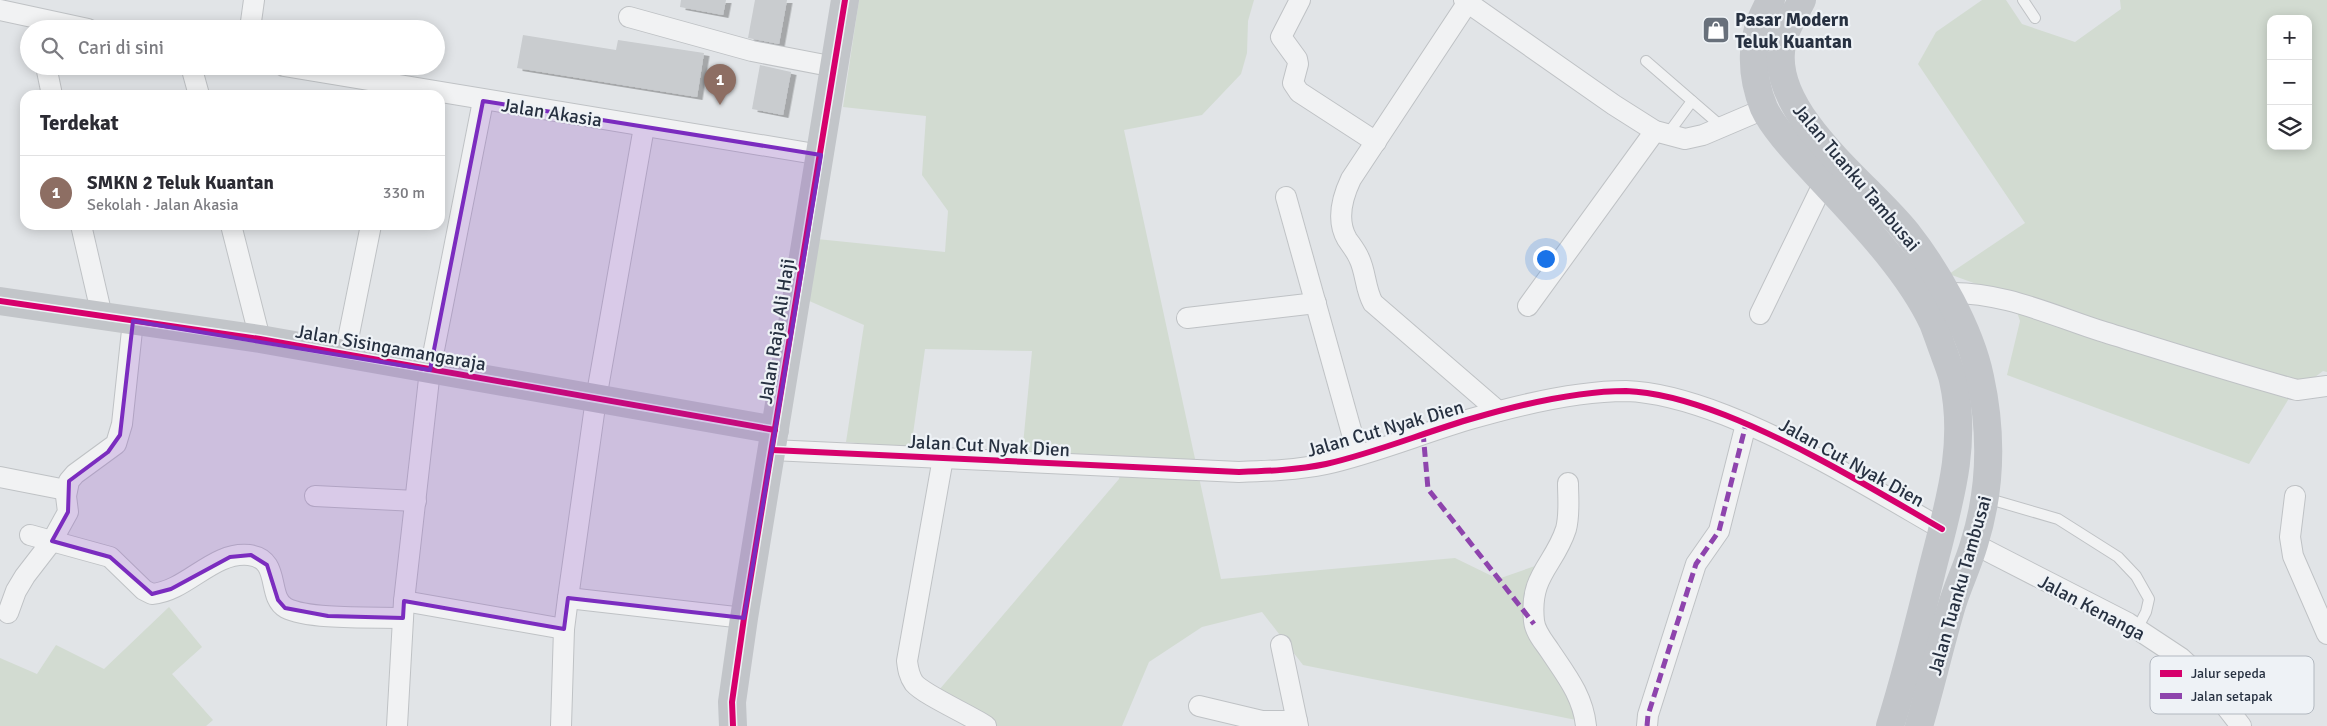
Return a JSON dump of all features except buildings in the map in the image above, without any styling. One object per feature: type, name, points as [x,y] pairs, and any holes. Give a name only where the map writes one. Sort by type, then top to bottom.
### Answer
[{"type":"main road","name":"Jalan Raja Ali Haji","points":[[733,726],[732,702],[744,618],[845,0]]},
{"type":"main road","name":"Jalan Tuanku Tambusai","points":[[1771,0],[1764,12],[1756,34],[1752,56],[1755,80],[1764,109],[1790,145],[1901,271],[1932,322],[1953,380],[1960,444],[1953,488],[1906,673],[1890,726]]},
{"type":"main road","name":"Jalan Tuanku Tambusai","points":[[1802,0],[1788,27],[1781,52],[1784,77],[1792,102],[1815,134],[1907,233],[1947,292],[1970,345],[1980,376],[1989,442],[1986,498],[1974,544],[1952,605],[1919,726]]},
{"type":"main road","name":"Jalan Sisingamangaraja","points":[[0,301],[260,339],[596,399],[774,440]]},
{"type":"main road","points":[[1953,380],[1980,376]]},
{"type":"main road","points":[[1906,673],[1932,681]]},
{"type":"street","points":[[251,20],[254,0]]},
{"type":"street","points":[[1300,0],[1282,37],[1297,59],[1298,64],[1294,83],[1300,92],[1376,142]]},
{"type":"street","points":[[1498,411],[1380,310],[1370,297],[1360,259],[1341,225],[1344,194],[1466,1],[1614,105],[1661,133],[1685,139],[1702,135],[1764,109]]},
{"type":"street","points":[[0,10],[28,20]]},
{"type":"street","points":[[629,17],[752,51],[834,67]]},
{"type":"street","points":[[48,75],[51,90]]},
{"type":"street","points":[[193,75],[198,90]]},
{"type":"street","name":"Jalan Akasia","points":[[326,75],[397,90]]},
{"type":"street","name":"Jalan Akasia","points":[[445,96],[821,155]]},
{"type":"street","points":[[397,726],[404,609],[430,370],[484,101]]},
{"type":"street","points":[[561,726],[564,629],[568,598],[596,399],[644,126]]},
{"type":"street","points":[[1528,306],[1661,133]]},
{"type":"street","points":[[1760,314],[1824,182]]},
{"type":"street","points":[[1286,197],[1358,454]]},
{"type":"street","points":[[82,230],[102,316]]},
{"type":"street","points":[[232,230],[260,339]]},
{"type":"street","points":[[345,354],[370,230]]},
{"type":"street","points":[[1947,292],[1967,292],[2009,300],[2297,390],[2327,386]]},
{"type":"street","points":[[1187,318],[1316,303]]},
{"type":"street","points":[[8,613],[16,591],[52,541],[68,512],[66,490],[71,477],[108,452],[116,444],[120,435],[133,321]]},
{"type":"street","name":"Jalan Cut Nyak Dien","points":[[774,440],[943,458],[1239,472],[1276,471],[1315,465],[1358,454],[1423,432],[1498,411],[1587,394],[1627,391],[1665,396],[1704,407],[1799,447],[1942,529]]},
{"type":"street","points":[[1647,726],[1648,715],[1696,564],[1719,531],[1722,523],[1746,424]]},
{"type":"street","points":[[943,458],[907,661],[908,672],[921,690],[972,716],[986,726]]},
{"type":"street","points":[[0,477],[66,490]]},
{"type":"street","points":[[1568,483],[1566,529],[1534,594],[1534,624],[1575,688],[1581,701],[1586,726]]},
{"type":"street","points":[[315,496],[416,501]]},
{"type":"street","points":[[2294,496],[2290,537],[2293,556],[2327,634]]},
{"type":"street","points":[[30,536],[110,557],[144,590],[152,594],[172,589],[230,557],[251,555],[260,558],[267,565],[273,578],[278,600],[285,608],[328,616],[404,609],[564,629]]},
{"type":"street","name":"Jalan Kenanga","points":[[1974,544],[2137,629],[2178,656]]},
{"type":"street","points":[[568,598],[744,618]]},
{"type":"street","points":[[1199,706],[1262,721],[1298,723],[1281,645]]},
{"type":"street","name":"Jalan Kenanga","points":[[2232,714],[2241,726]]},
{"type":"lane","points":[[2023,0],[2035,18]]},
{"type":"lane","points":[[1646,61],[1721,126]]},
{"type":"lane","points":[[1661,133],[1692,101]]},
{"type":"lane","points":[[1986,498],[2058,519],[2118,557],[2136,576],[2149,599],[2146,612],[2137,629]]},
{"type":"highlighted area","points":[[483,101],[821,155],[744,618],[568,598],[564,629],[404,601],[403,618],[328,616],[285,608],[278,600],[267,565],[251,555],[230,557],[171,589],[152,594],[110,557],[52,541],[68,512],[69,481],[108,452],[120,435],[133,321],[430,370]]},
{"type":"shaded area","points":[[859,0],[1254,0],[1248,21],[1247,53],[1241,74],[1202,115],[1124,130],[1221,579],[1455,558],[1498,579],[1535,566],[1523,603],[1530,627],[1581,721],[1303,665],[1262,612],[1202,627],[1149,662],[1122,726],[992,726],[939,690],[1119,479],[1120,461],[1022,455],[1032,351],[925,349],[911,448],[846,442],[864,325],[807,300],[817,239],[945,252],[948,211],[922,175],[926,116],[843,107]]},
{"type":"shaded area","points":[[1982,0],[2006,0],[2022,24],[2075,42],[2121,9],[2120,0],[2327,0],[2327,372],[2323,371],[2291,395],[2249,464],[2007,375],[2020,321],[2012,297],[1949,274],[2025,223],[1918,64],[1936,32]]},
{"type":"shaded area","points":[[169,607],[202,647],[172,674],[213,720],[206,726],[0,726],[0,658],[37,674],[56,645],[104,669]]},
{"type":"marked path","points":[[1647,726],[1648,715],[1696,564],[1719,531],[1746,424]]},
{"type":"marked path","points":[[1423,432],[1428,489],[1534,624]]},
{"type":"cycle path","points":[[733,726],[732,702],[744,618],[845,0]]},
{"type":"cycle path","points":[[0,301],[260,339],[775,430]]},
{"type":"cycle path","points":[[772,450],[1239,472],[1272,471],[1326,464],[1510,408],[1589,393],[1626,391],[1664,396],[1689,402],[1753,427],[1808,453],[1942,529]]},
{"type":"place","name":"Pasar Modern Teluk Kuantan","points":[[1716,30]]},
{"type":"place","name":"SMKN 2 Teluk Kuantan","points":[[720,105]]}]
